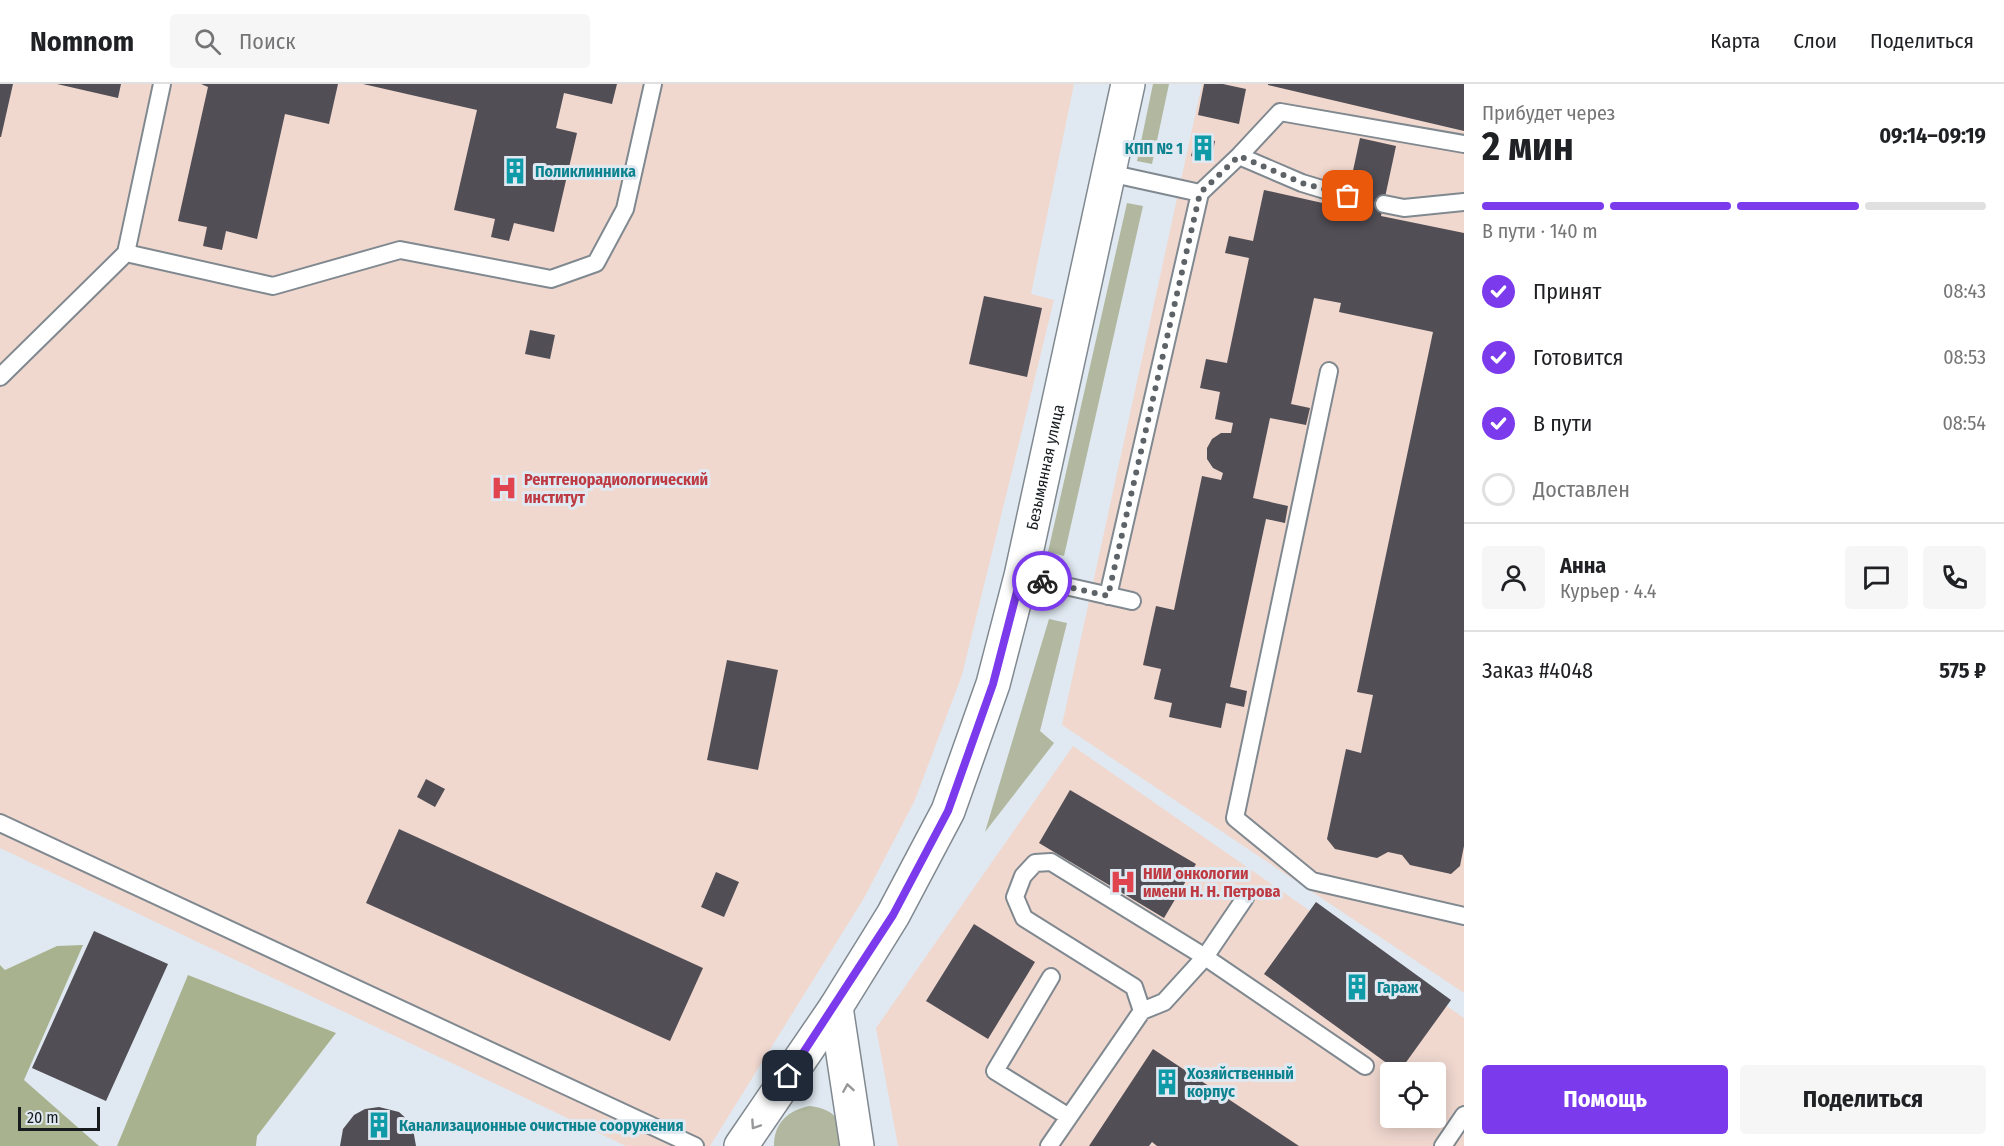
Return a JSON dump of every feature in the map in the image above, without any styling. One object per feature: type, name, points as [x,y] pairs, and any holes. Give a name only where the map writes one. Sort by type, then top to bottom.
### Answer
[{"type":"street","name":"Безымянная улица","points":[[741,1146],[836,1007],[893,915],[948,811],[993,684],[1021,576],[1128,84]]},
{"type":"street","points":[[836,1007],[857,1146]]},
{"type":"lane","points":[[0,376],[126,253],[162,84]]},
{"type":"lane","points":[[126,253],[273,286],[400,249],[551,279],[596,263],[625,209],[653,84]]},
{"type":"lane","points":[[1108,596],[1200,193],[1280,112],[1464,144]]},
{"type":"lane","points":[[1239,156],[1302,183],[1348,196]]},
{"type":"lane","points":[[1109,173],[1200,193]]},
{"type":"lane","points":[[1384,204],[1404,208],[1464,202]]},
{"type":"lane","points":[[1329,371],[1235,818],[1312,881],[1464,916]]},
{"type":"lane","points":[[1021,576],[1132,601]]},
{"type":"lane","points":[[0,823],[695,1146]]},
{"type":"lane","points":[[1142,1011],[1134,987],[1024,918],[1015,897],[1023,876],[1035,862],[1051,862],[1205,957],[1365,1066]]},
{"type":"lane","points":[[1049,1146],[1142,1011],[1164,1002],[1205,957],[1245,898]]},
{"type":"lane","points":[[1051,977],[995,1071],[1069,1117]]},
{"type":"lane","points":[[1443,1146],[1464,1115]]},
{"type":"shaded area","name":"Рентгенорадиологический институт","points":[[0,84],[1074,84],[1031,294],[1054,300],[962,675],[915,800],[864,898],[710,1146],[626,1146],[0,848]]},
{"type":"shaded area","points":[[1202,84],[1464,84],[1464,993],[1062,725]]},
{"type":"shaded area","name":"НИИ онкологии имени Н. Н. Петрова","points":[[1073,746],[1464,1018],[1464,1146],[898,1146],[876,1028]]},
{"type":"green space","points":[[1153,84],[1169,84],[1152,164],[1137,161]]},
{"type":"green space","points":[[1127,203],[1143,206],[1064,556],[1048,552]]},
{"type":"green space","points":[[1049,619],[1067,623],[1040,731],[1054,743],[985,832]]},
{"type":"green space","points":[[83,945],[24,1080],[99,1146],[0,1146],[0,965],[5,970],[57,946]]},
{"type":"green space","points":[[188,975],[336,1033],[257,1136],[256,1146],[117,1146]]},
{"type":"green space","points":[[810,1106],[827,1110],[836,1118],[846,1146],[774,1146],[777,1131],[784,1119],[795,1111]]},
{"type":"building","points":[[0,84],[13,84],[1,137],[0,137]]},
{"type":"building","points":[[57,84],[121,84],[118,98]]},
{"type":"building","points":[[201,84],[338,84],[329,124],[285,114],[257,239],[226,231],[222,250],[203,246],[207,227],[178,221],[208,87]]},
{"type":"building","name":"Поликлинника","points":[[363,84],[617,84],[612,104],[564,93],[556,128],[577,133],[554,232],[514,223],[509,241],[491,237],[495,219],[454,210],[477,110]]},
{"type":"building","points":[[1204,84],[1223,84],[1246,89],[1239,124],[1198,115]]},
{"type":"building","points":[[1268,84],[1464,84],[1464,131],[1268,85]]},
{"type":"building","name":"КПП № 1","points":[[1196,136],[1215,141],[1211,161],[1191,156]]},
{"type":"building","points":[[1360,138],[1396,146],[1381,216],[1464,233],[1464,846],[1460,866],[1451,874],[1410,865],[1402,855],[1388,852],[1377,858],[1335,849],[1327,839],[1346,749],[1361,753],[1373,695],[1357,692],[1433,332],[1339,312],[1341,303],[1314,298],[1291,404],[1310,408],[1306,425],[1270,418],[1253,498],[1288,506],[1285,523],[1266,519],[1230,687],[1247,691],[1244,707],[1226,703],[1221,728],[1169,717],[1172,703],[1154,699],[1161,669],[1143,665],[1156,606],[1174,610],[1202,476],[1221,480],[1223,473],[1213,468],[1207,459],[1207,448],[1212,439],[1221,433],[1231,433],[1233,423],[1215,419],[1220,392],[1200,388],[1206,359],[1227,363],[1249,258],[1225,253],[1229,236],[1253,241],[1264,190],[1345,208]]},
{"type":"building","points":[[984,296],[1042,308],[1027,377],[969,364]]},
{"type":"building","points":[[530,330],[555,335],[550,359],[525,354]]},
{"type":"building","points":[[727,660],[778,670],[758,770],[707,760]]},
{"type":"building","points":[[426,779],[445,789],[435,807],[417,797]]},
{"type":"building","points":[[1070,790],[1196,864],[1164,918],[1039,843]]},
{"type":"building","points":[[399,829],[703,968],[670,1041],[366,903]]},
{"type":"building","points":[[716,872],[739,882],[724,917],[701,907]]},
{"type":"building","name":"Гараж","points":[[1316,902],[1451,1000],[1406,1062],[1385,1062],[1264,974]]},
{"type":"building","points":[[974,924],[1035,962],[988,1039],[926,1001]]},
{"type":"building","points":[[94,931],[168,964],[106,1101],[32,1068]]},
{"type":"building","name":"Хозяйственный корпус","points":[[1153,1049],[1299,1146],[1157,1146],[1152,1142],[1149,1146],[1089,1146]]},
{"type":"building","name":"Канализационные очистные сооружения","points":[[379,1107],[399,1112],[409,1121],[416,1146],[340,1146],[343,1129],[354,1115],[365,1109]]},
{"type":"way so far","points":[[1042,581],[1108,596],[1200,193],[1239,156],[1329,193],[1348,196]]},
{"type":"place","name":"КПП № 1","points":[[1203,148]]},
{"type":"place","name":"Поликлинника","points":[[515,171]]},
{"type":"place","name":"Рентгенорадиологический институт","points":[[504,488]]},
{"type":"place","name":"НИИ онкологии имени Н. Н. Петрова","points":[[1123,882]]},
{"type":"place","name":"Гараж","points":[[1357,987]]},
{"type":"place","name":"Хозяйственный корпус","points":[[1167,1082]]},
{"type":"place","name":"Канализационные очистные сооружения","points":[[379,1125]]},
{"type":"route","points":[[788,1076],[836,1007],[893,915],[948,811],[993,684],[1021,576],[1042,581]]}]
